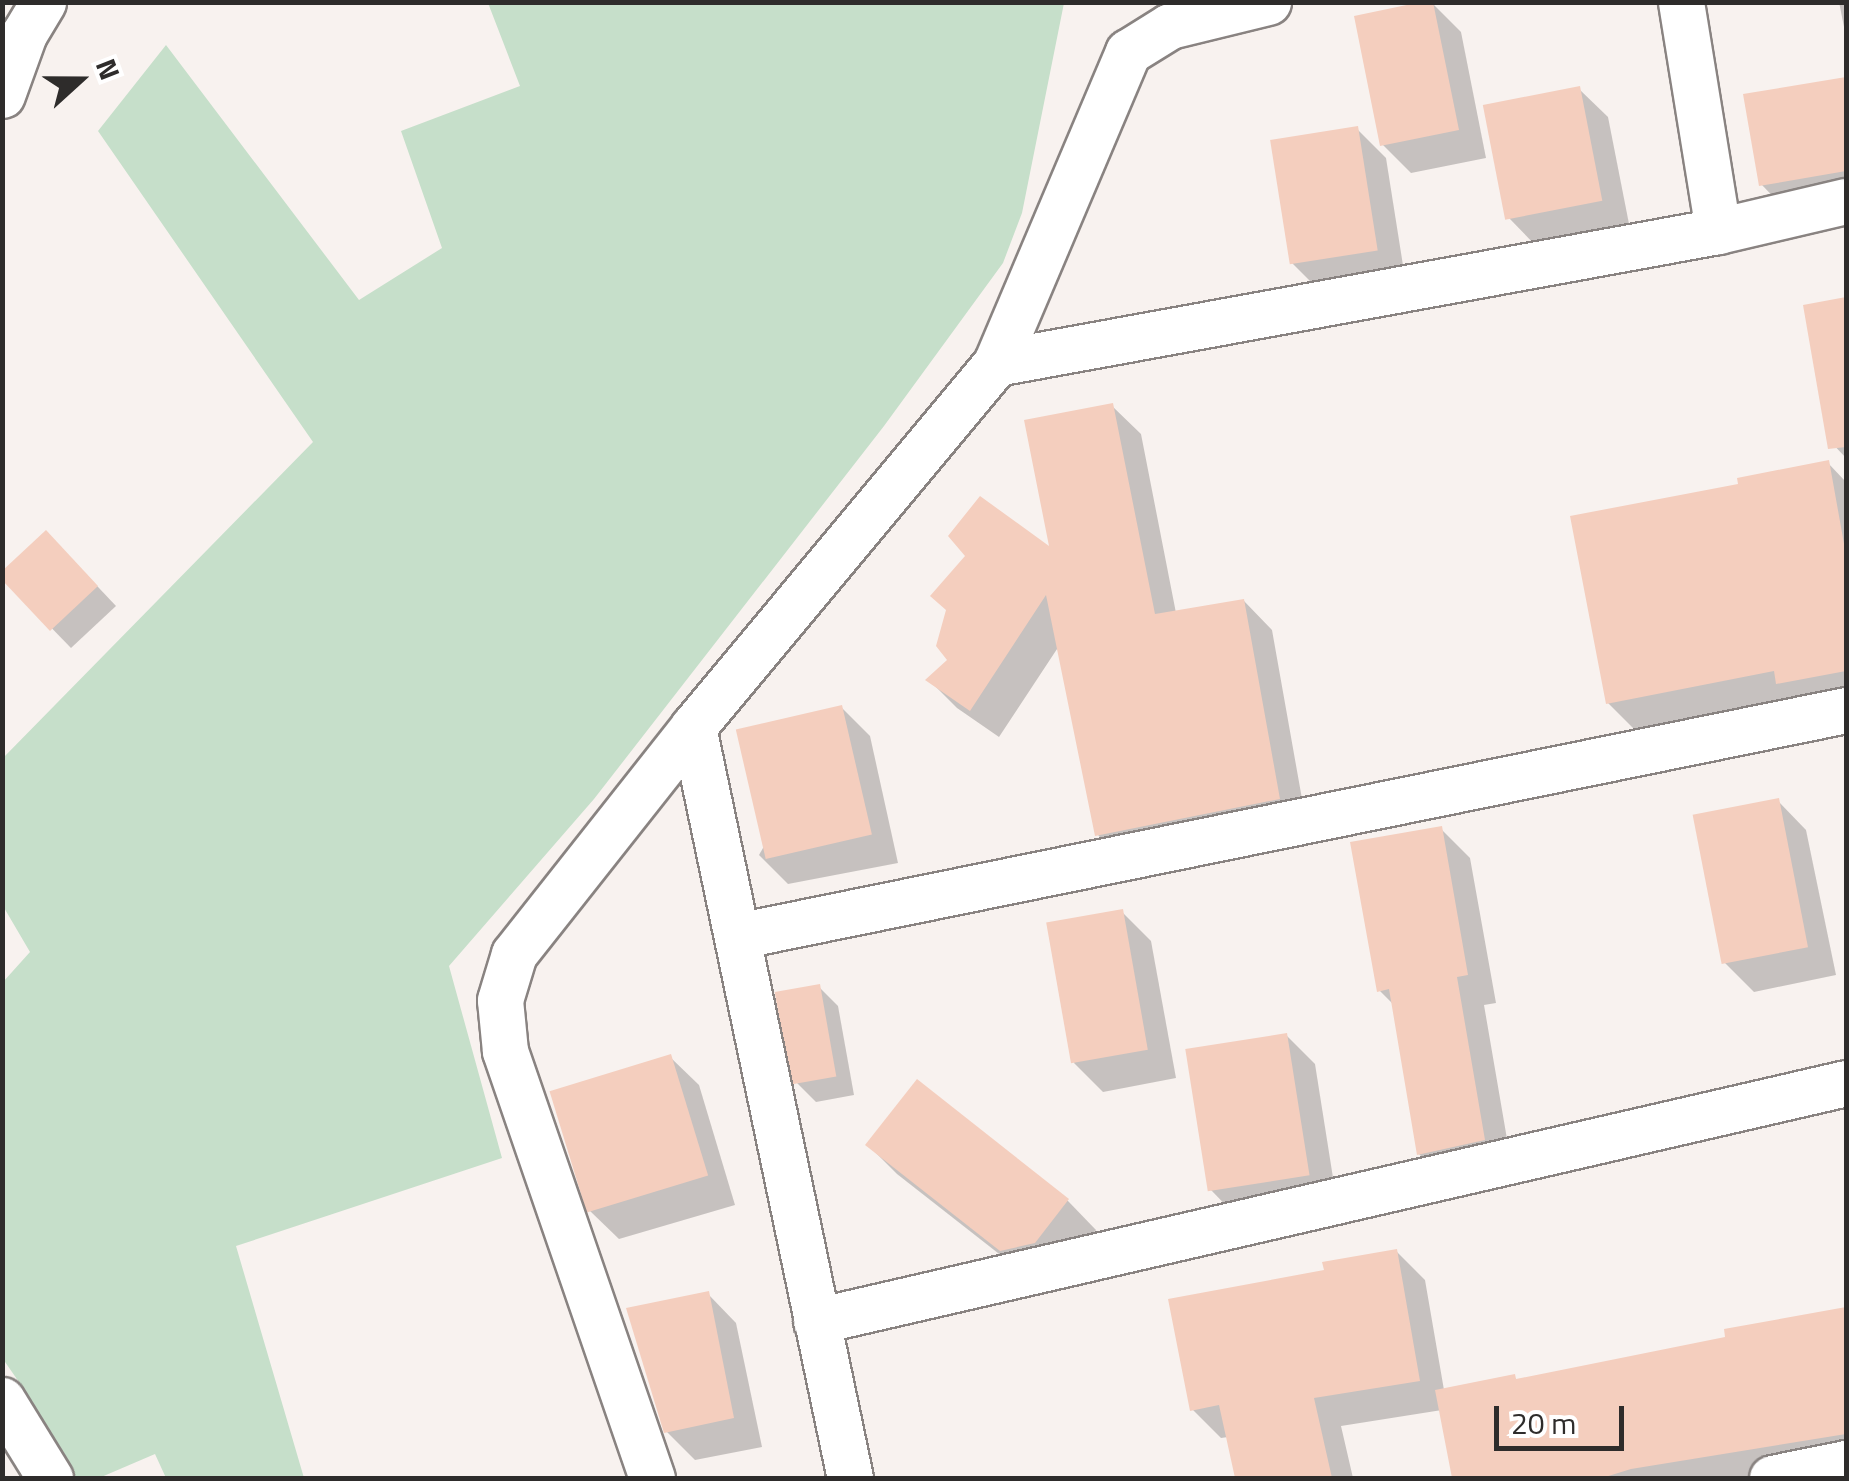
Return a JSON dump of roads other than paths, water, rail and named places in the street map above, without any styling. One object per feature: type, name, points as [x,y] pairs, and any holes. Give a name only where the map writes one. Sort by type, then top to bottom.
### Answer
[{"type":"street","points":[[2,95],[24,34],[43,2]]},
{"type":"street","points":[[652,1478],[505,1051],[500,1000],[514,954],[693,727],[996,362],[1128,52],[1170,26],[1268,2]]},
{"type":"street","points":[[1681,2],[1718,230]]},
{"type":"street","points":[[996,362],[1718,230],[1846,201]]},
{"type":"street","points":[[738,936],[1846,710]]},
{"type":"street","points":[[693,727],[850,1478]]},
{"type":"street","points":[[816,1321],[1846,1083]]},
{"type":"street","points":[[2,1400],[50,1478]]},
{"type":"street","points":[[1772,1478],[1846,1463]]}]
